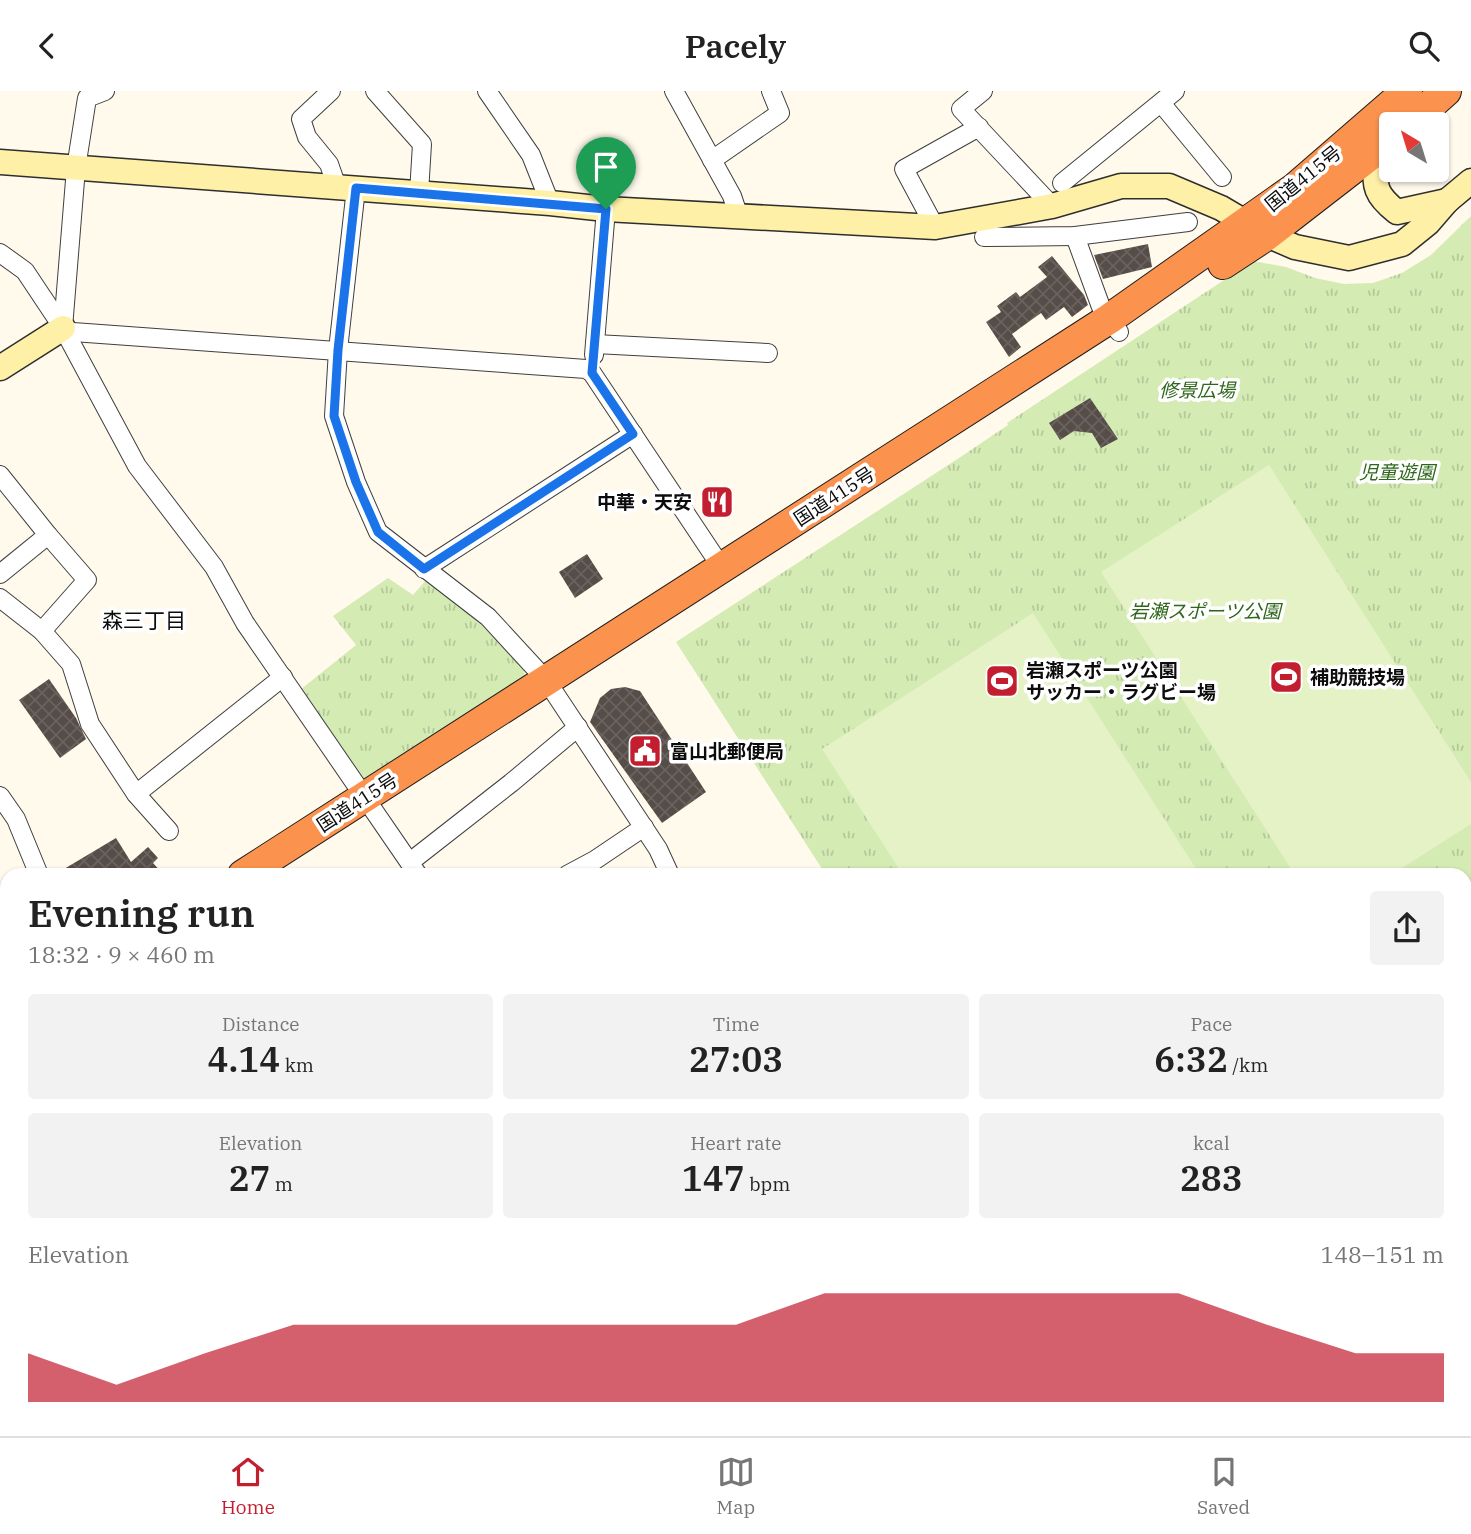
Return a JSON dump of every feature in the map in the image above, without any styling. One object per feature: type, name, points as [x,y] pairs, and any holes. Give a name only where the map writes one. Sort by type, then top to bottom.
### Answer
[{"type":"highway","name":"国道415号","points":[[1406,112],[1446,91]]},
{"type":"highway","name":"国道415号","points":[[1257,229],[1295,188],[1379,130]]},
{"type":"highway","name":"国道415号","points":[[256,868],[370,804],[1114,325],[1257,229],[1379,131]]},
{"type":"highway","name":"国道415号","points":[[552,687],[722,568],[1114,325]]},
{"type":"highway","name":"国道415号","points":[[285,868],[370,804]]},
{"type":"street","points":[[63,328],[81,95],[104,91]]},
{"type":"street","points":[[331,91],[301,118],[307,137],[346,188],[334,416],[356,482],[378,532],[488,617],[552,687],[658,849],[667,868]]},
{"type":"street","points":[[375,91],[422,144],[419,193]]},
{"type":"street","points":[[487,91],[531,155],[550,203]]},
{"type":"street","points":[[674,91],[732,196],[739,217]]},
{"type":"street","points":[[712,160],[780,113],[771,91]]},
{"type":"street","points":[[983,91],[961,109],[1057,195]]},
{"type":"street","points":[[1057,195],[1086,163],[1168,97],[1222,177]]},
{"type":"street","points":[[935,227],[904,169],[979,127]]},
{"type":"street","points":[[0,162],[606,209],[935,227],[1057,195],[1095,193],[1121,186],[1169,186],[1221,208],[1296,247],[1349,258],[1402,244],[1471,181]]},
{"type":"street","points":[[1086,163],[1095,193]]},
{"type":"street","points":[[1379,180],[1376,190],[1381,199],[1397,212],[1447,201]]},
{"type":"street","points":[[592,373],[606,209]]},
{"type":"street","points":[[984,237],[1075,236],[1188,222]]},
{"type":"street","points":[[1075,236],[1101,307],[1114,325]]},
{"type":"street","points":[[0,253],[25,271],[63,328],[137,466],[214,567],[245,623],[413,868]]},
{"type":"street","points":[[63,328],[73,332],[586,369],[592,373],[722,568]]},
{"type":"street","points":[[0,368],[63,328]]},
{"type":"street","points":[[595,344],[768,353]]},
{"type":"street","points":[[424,569],[633,434]]},
{"type":"street","points":[[0,475],[87,580],[42,631]]},
{"type":"street","points":[[0,574],[48,535]]},
{"type":"street","points":[[0,598],[42,631],[71,664],[90,725],[136,794],[169,831]]},
{"type":"street","points":[[136,794],[283,677]]},
{"type":"street","points":[[415,868],[578,727]]},
{"type":"street","points":[[0,796],[16,818],[36,868]]},
{"type":"street","points":[[580,868],[644,827]]},
{"type":"green space","name":"岩瀬スポーツ公園","points":[[1471,216],[1471,868],[821,868],[676,642],[962,456],[1008,425],[1007,423],[1253,261],[1286,267],[1315,278],[1344,284],[1373,283],[1402,273],[1431,255]]},
{"type":"green space","name":"補助競技場","points":[[1269,465],[1471,782],[1471,824],[1402,868],[1291,868],[1101,572]]},
{"type":"green space","points":[[388,578],[413,595],[426,580],[440,589],[490,634],[524,670],[525,676],[363,779],[356,775],[300,690],[356,645],[333,616]]},
{"type":"green space","name":"岩瀬スポーツ公園 サッカー・ラグビー場","points":[[1033,613],[1196,868],[898,868],[822,749]]},
{"type":"building","points":[[1148,244],[1152,267],[1103,279],[1094,255]]},
{"type":"building","points":[[1052,256],[1084,295],[1088,305],[1072,317],[1064,307],[1046,320],[1041,313],[1012,334],[1021,347],[1009,357],[986,322],[1001,312],[997,306],[1016,292],[1020,297],[1047,277],[1038,267]]},
{"type":"building","points":[[1090,398],[1118,439],[1101,448],[1092,433],[1074,431],[1060,440],[1049,423]]},
{"type":"building","points":[[587,554],[603,579],[575,598],[559,572]]},
{"type":"building","points":[[49,679],[76,718],[86,739],[60,758],[19,700]]},
{"type":"building","points":[[625,687],[640,691],[706,792],[662,823],[590,722],[600,698],[611,689]]},
{"type":"building","points":[[116,838],[131,862],[148,847],[158,858],[153,863],[158,868],[66,868]]},
{"type":"place","name":"中華・天安","points":[[717,502]]},
{"type":"place","name":"補助競技場","points":[[1286,677]]},
{"type":"place","name":"岩瀬スポーツ公園 サッカー・ラグビー場","points":[[1002,681]]},
{"type":"place","name":"富山北郵便局","points":[[645,751]]},
{"type":"district","name":"森三丁目","points":[[144,621]]},
{"type":"route","points":[[356,188],[606,209],[592,373],[633,434],[424,569],[378,532],[356,482],[334,416],[338,350],[356,188]]},
{"type":"park label","name":"修景広場","points":[[1197,390]]},
{"type":"park label","name":"児童遊園","points":[[1397,472]]}]
